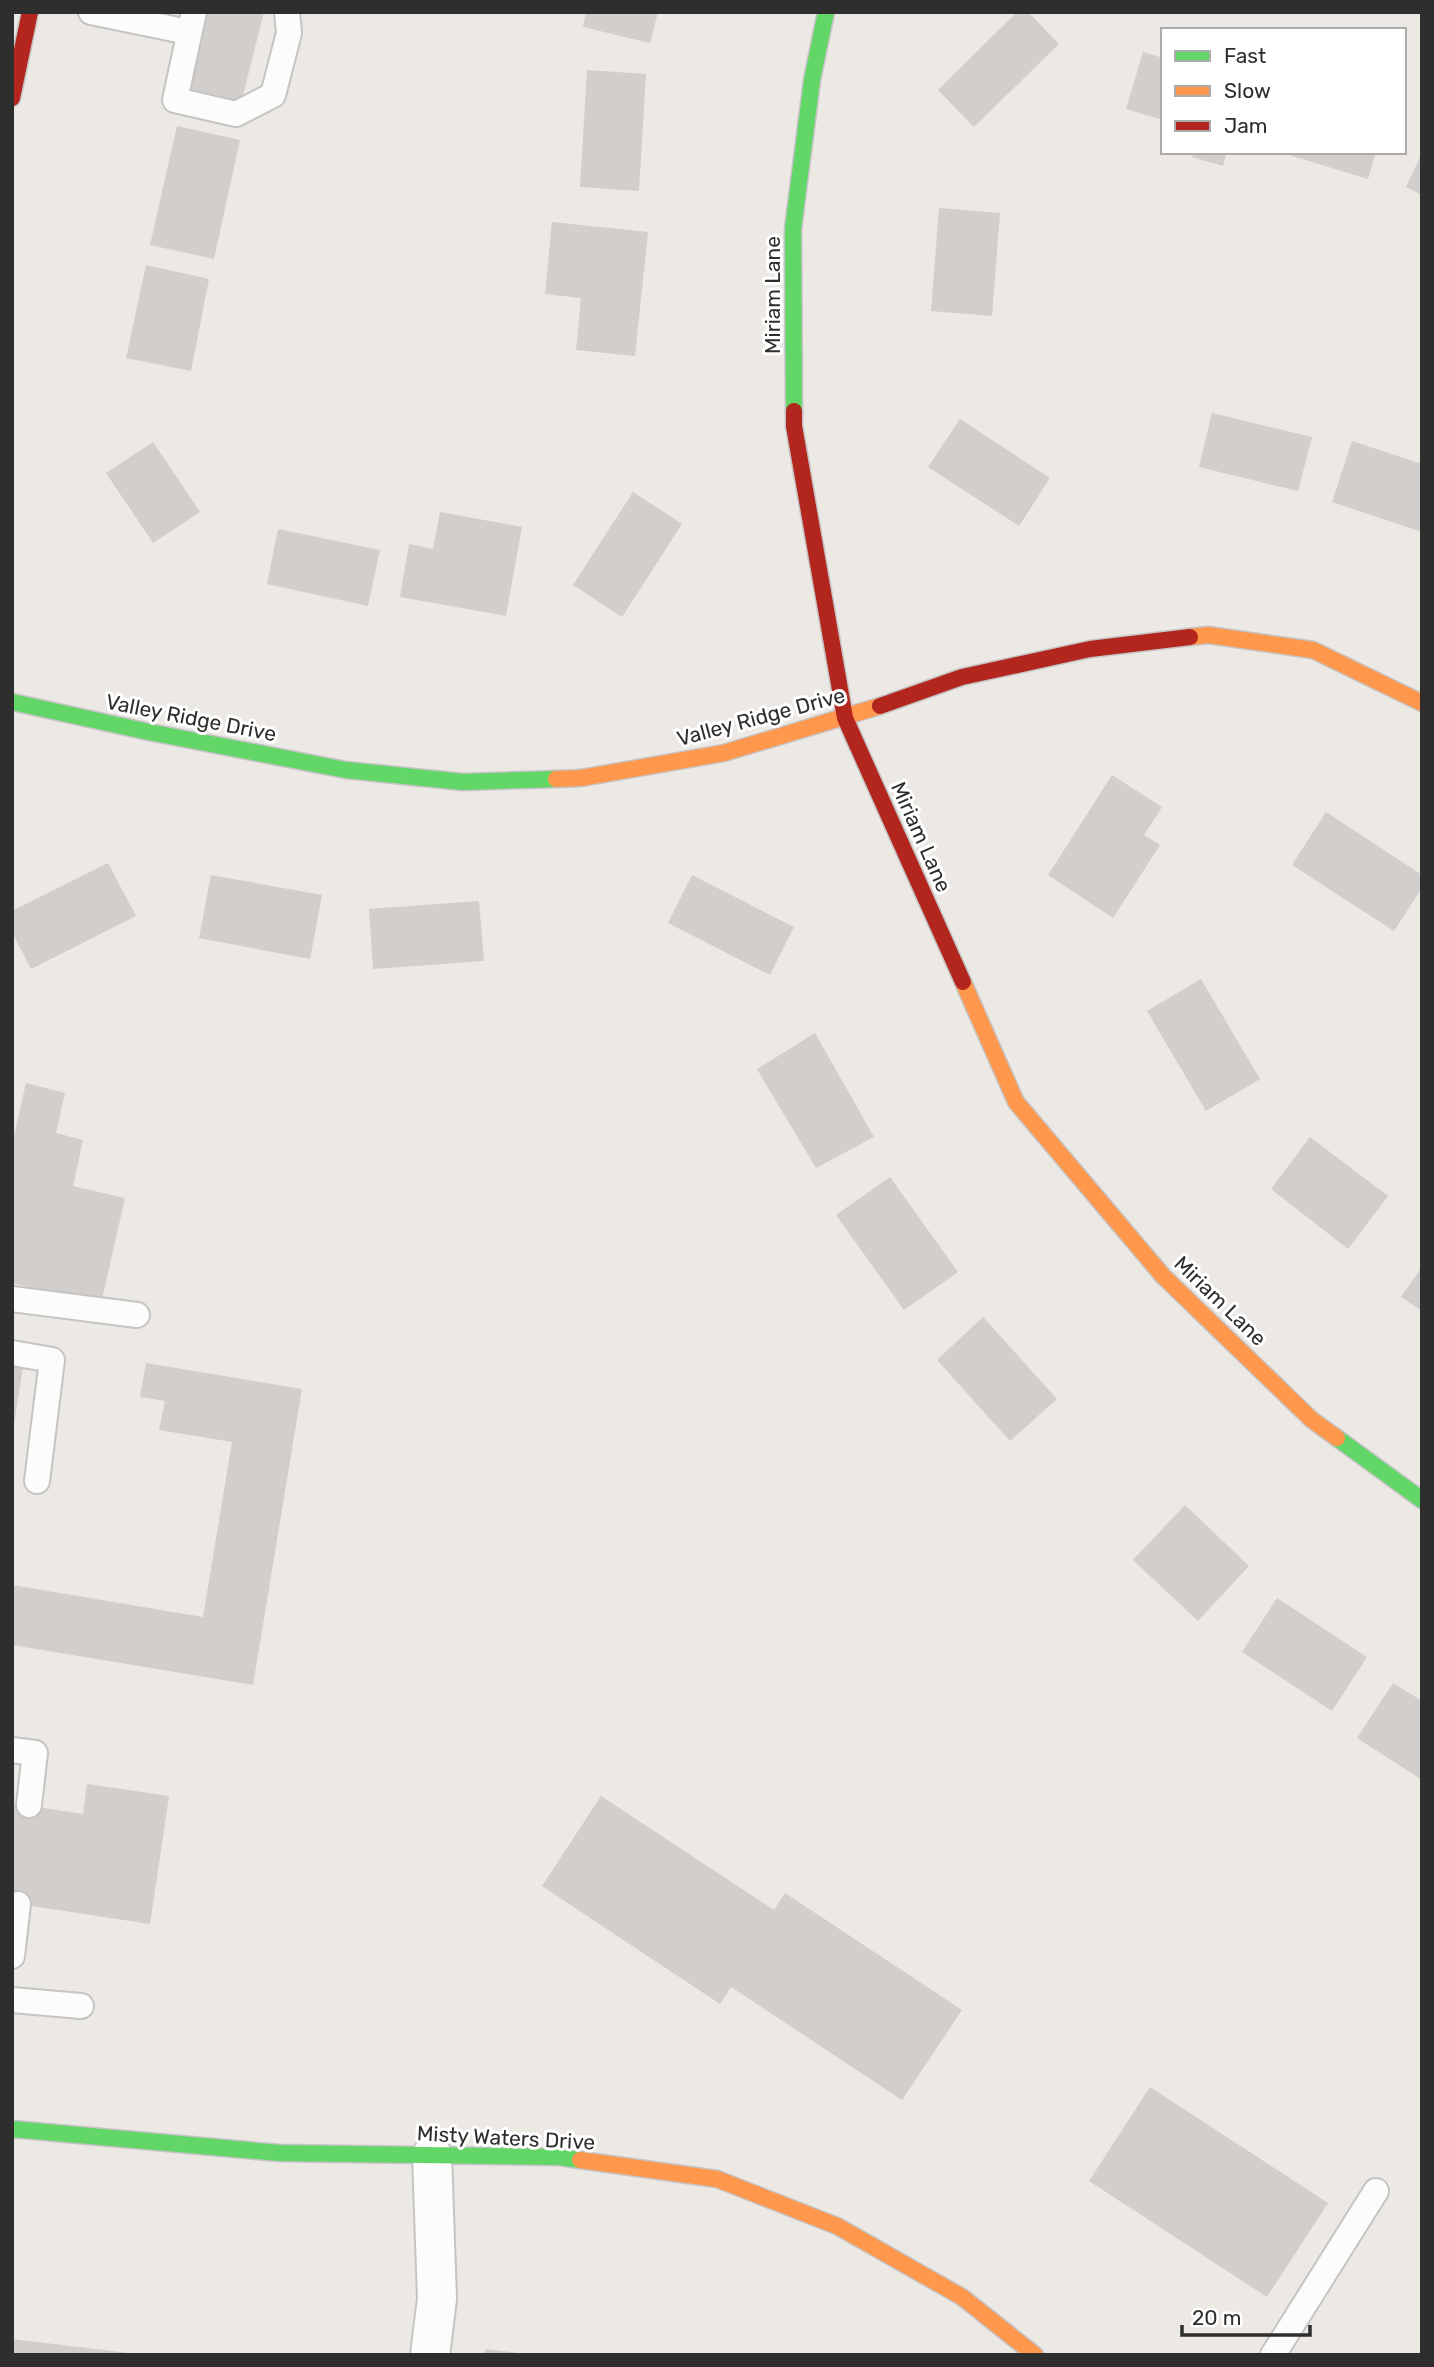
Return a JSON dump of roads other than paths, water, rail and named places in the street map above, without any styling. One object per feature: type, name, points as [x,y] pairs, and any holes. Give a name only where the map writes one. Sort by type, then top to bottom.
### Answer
[{"type":"street","points":[[12,99],[30,12]]},
{"type":"street","name":"Miriam Lane","points":[[826,12],[812,80],[793,229],[794,426],[845,718],[1016,1102],[1163,1276],[1312,1420],[1422,1500]]},
{"type":"street","name":"Valley Ridge Drive","points":[[12,702],[346,770],[463,782],[594,775],[724,753],[845,718],[962,677],[1090,649],[1208,635],[1313,650],[1422,703]]},
{"type":"street","name":"Misty Waters Drive","points":[[12,2129],[280,2153],[559,2157],[718,2179],[837,2226],[962,2297],[1027,2353]]},
{"type":"street","points":[[430,2355],[437,2299],[432,2155]]},
{"type":"lane","points":[[91,12],[191,22],[175,100],[236,114],[273,95],[289,33],[287,12]]},
{"type":"lane","points":[[12,1298],[137,1315]]},
{"type":"lane","points":[[12,1353],[52,1360],[37,1481]]},
{"type":"lane","points":[[12,1750],[34,1753],[29,1805]]},
{"type":"lane","points":[[12,1956],[18,1904]]},
{"type":"lane","points":[[12,2000],[80,2006]]},
{"type":"lane","points":[[1273,2355],[1376,2191]]}]
